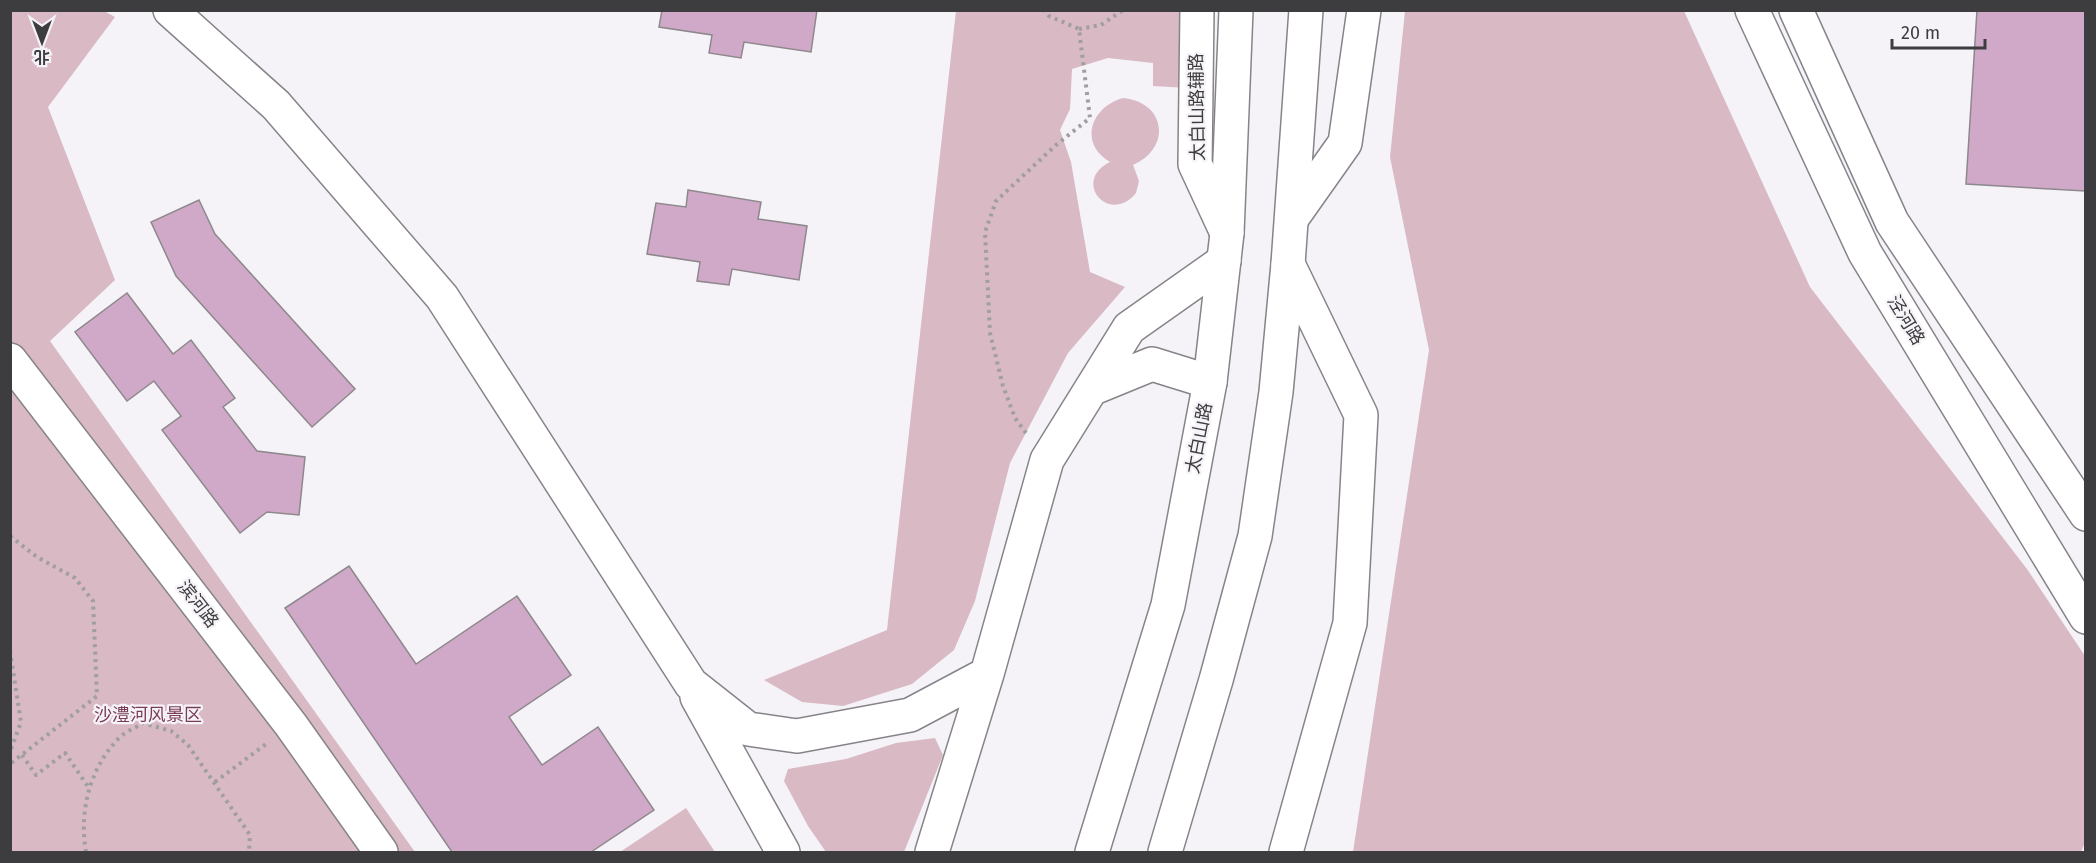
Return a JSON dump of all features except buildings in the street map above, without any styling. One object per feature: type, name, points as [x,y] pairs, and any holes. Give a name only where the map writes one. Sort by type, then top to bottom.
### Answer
[{"type":"street","points":[[170,10],[276,105],[442,297],[691,684],[783,852]]},
{"type":"street","name":"太白山路辅路","points":[[1197,10],[1196,164],[1226,247]]},
{"type":"street","name":"太白山路","points":[[1092,852],[1168,605],[1210,382],[1226,247],[1236,10]]},
{"type":"street","points":[[1165,852],[1216,680],[1255,536],[1276,392],[1292,218],[1306,10]]},
{"type":"street","points":[[1292,218],[1345,143],[1364,10]]},
{"type":"street","name":"泾河路","points":[[1752,10],[1865,254],[2085,617]]},
{"type":"street","points":[[1796,10],[1892,222],[2085,514]]},
{"type":"street","points":[[932,852],[987,674],[1047,460],[1129,328],[1226,247]]},
{"type":"street","points":[[1286,852],[1350,623],[1361,415],[1288,264]]},
{"type":"street","name":"滨河路","points":[[10,360],[291,725],[381,852]]},
{"type":"street","points":[[1091,389],[1152,364],[1210,382]]},
{"type":"street","points":[[691,684],[748,729],[797,736],[910,715],[987,674]]},
{"type":"path","points":[[1044,10],[1049,16],[1079,29],[1101,25],[1123,10]]},
{"type":"path","points":[[1047,460],[1015,418],[1003,386],[990,333],[985,232],[996,201],[1056,145],[1090,118],[1079,29]]},
{"type":"path","points":[[10,536],[37,557],[75,578],[93,601],[97,696],[10,765]]},
{"type":"path","points":[[10,651],[21,722],[10,752]]},
{"type":"path","points":[[86,852],[84,803],[99,765],[120,737],[143,723],[171,731],[188,745],[250,835],[249,852]]},
{"type":"path","points":[[215,782],[291,725]]},
{"type":"path","points":[[22,755],[36,775],[65,753],[90,789]]},
{"type":"green space","name":"沙澧河风景区","points":[[10,11],[104,11],[115,17],[48,107],[115,280],[50,341],[415,852],[11,852]]},
{"type":"green space","points":[[956,11],[1189,11],[1188,88],[1153,86],[1153,63],[1108,58],[1072,69],[1070,109],[1060,130],[1071,162],[1090,272],[1125,287],[1068,353],[1010,463],[975,601],[954,650],[912,684],[843,706],[802,702],[764,680],[887,630]]},
{"type":"green space","points":[[1405,11],[1684,11],[1810,287],[2027,569],[2085,656],[2086,840],[2081,852],[1353,852],[1429,350],[1390,157]]},
{"type":"green space","points":[[1123,98],[1137,101],[1148,108],[1155,116],[1159,127],[1154,148],[1146,157],[1133,165],[1139,181],[1136,193],[1126,202],[1115,205],[1106,203],[1098,197],[1094,189],[1094,180],[1099,170],[1110,162],[1094,145],[1092,126],[1103,109]]},
{"type":"green space","points":[[935,738],[943,755],[904,852],[826,852],[808,826],[784,781],[788,769],[846,759],[896,743]]},
{"type":"green space","points":[[686,808],[715,852],[620,852]]}]
